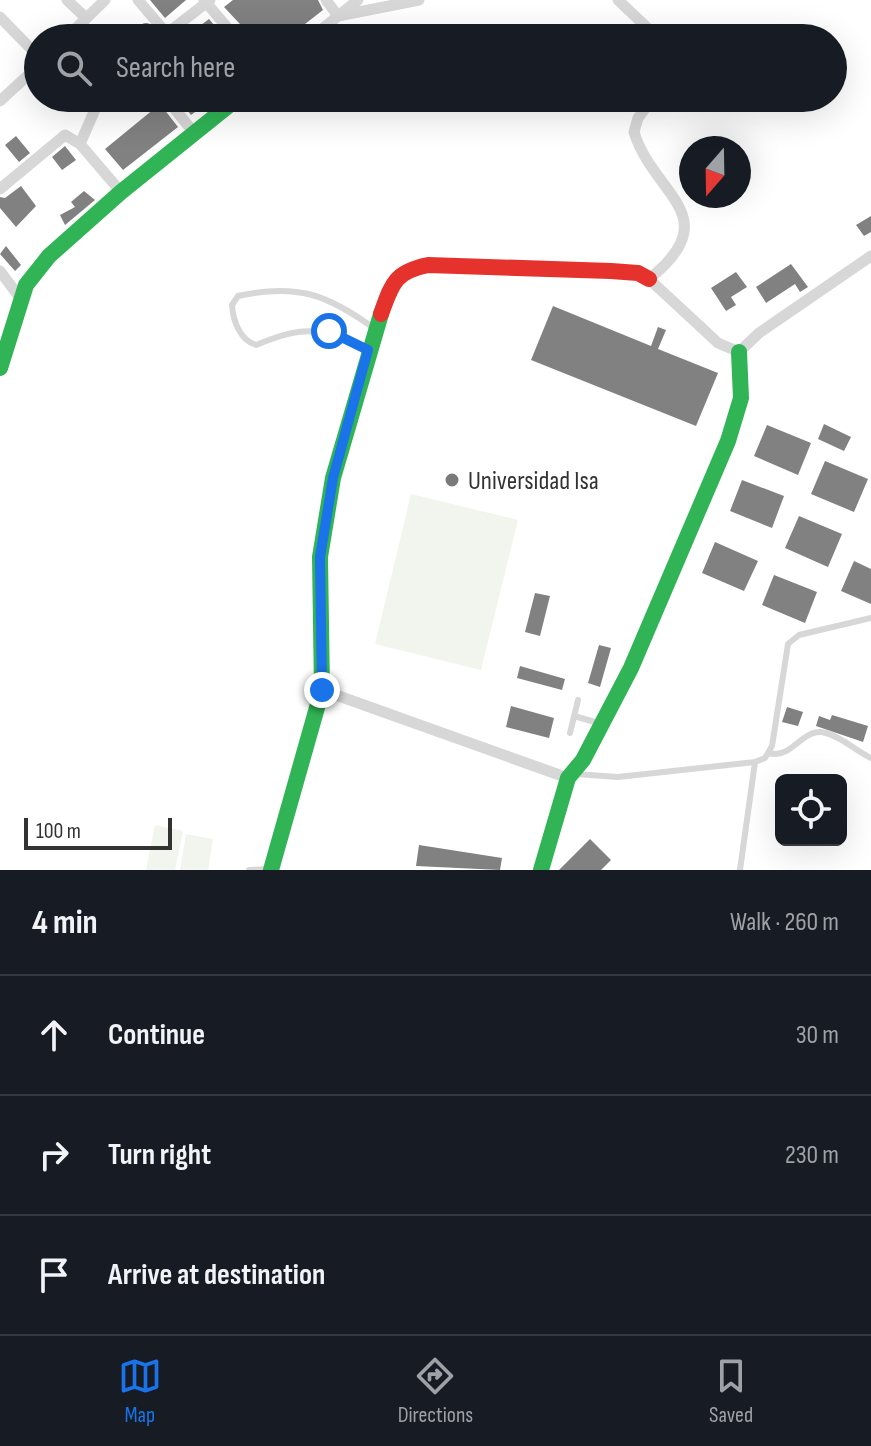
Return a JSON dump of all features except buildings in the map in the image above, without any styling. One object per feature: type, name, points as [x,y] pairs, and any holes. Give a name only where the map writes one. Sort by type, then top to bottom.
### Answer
[{"type":"street","points":[[67,0],[86,18]]},
{"type":"street","points":[[80,24],[105,0]]},
{"type":"street","points":[[138,0],[155,24]]},
{"type":"street","points":[[326,0],[338,16]]},
{"type":"street","points":[[328,24],[358,0]]},
{"type":"street","points":[[338,16],[419,0]]},
{"type":"street","points":[[618,0],[643,24]]},
{"type":"street","points":[[179,24],[207,1],[225,24]]},
{"type":"street","points":[[0,17],[24,42]]},
{"type":"street","points":[[1,97],[24,78]]},
{"type":"street","points":[[80,144],[94,112]]},
{"type":"street","points":[[177,112],[194,133]]},
{"type":"street","points":[[0,368],[20,298],[30,279],[49,256],[121,192],[220,112]]},
{"type":"street","points":[[642,112],[634,132],[681,208],[686,224],[684,239],[671,261],[649,279]]},
{"type":"street","points":[[0,189],[56,139],[65,135],[80,144],[121,192]]},
{"type":"street","points":[[739,352],[759,333],[871,256]]},
{"type":"street","points":[[271,869],[322,690],[320,557],[333,478],[368,350],[399,274],[418,266],[638,273],[649,279],[718,343],[739,352]]},
{"type":"street","points":[[0,271],[20,298]]},
{"type":"street","points":[[541,870],[572,776],[602,724],[661,603],[731,438],[742,387],[739,352]]},
{"type":"street","points":[[322,690],[572,776]]},
{"type":"lane","points":[[368,350],[329,331],[311,329],[256,345],[249,343],[235,323],[232,305],[238,296],[298,289],[328,300],[375,329]]},
{"type":"lane","points":[[769,753],[788,644],[799,635],[871,618]]},
{"type":"lane","points":[[570,733],[578,700]]},
{"type":"lane","points":[[574,716],[602,724]]},
{"type":"lane","points":[[572,776],[618,777],[755,762],[769,753],[782,754],[816,732],[826,733],[871,758]]},
{"type":"lane","points":[[740,870],[755,762]]},
{"type":"lane","points":[[249,870],[271,869]]},
{"type":"shaded area","points":[[411,494],[518,520],[481,670],[375,644]]},
{"type":"shaded area","points":[[155,825],[183,831],[175,870],[146,870]]},
{"type":"shaded area","points":[[186,834],[213,839],[208,870],[180,870]]},
{"type":"traffic: fast","points":[[0,368],[26,285],[49,256],[121,192],[221,112]]},
{"type":"traffic: fast","points":[[271,870],[322,690],[320,557],[333,478],[381,314]]},
{"type":"traffic: fast","points":[[541,870],[568,778],[583,760],[631,668],[728,441],[741,398],[739,352]]},
{"type":"traffic: jam","points":[[381,314],[396,281],[408,271],[428,265],[611,271],[638,273],[649,279]]},
{"type":"place","name":"Universidad Isa","points":[[452,480]]},
{"type":"route","points":[[322,690],[320,557],[333,478],[368,350],[329,331]]}]
